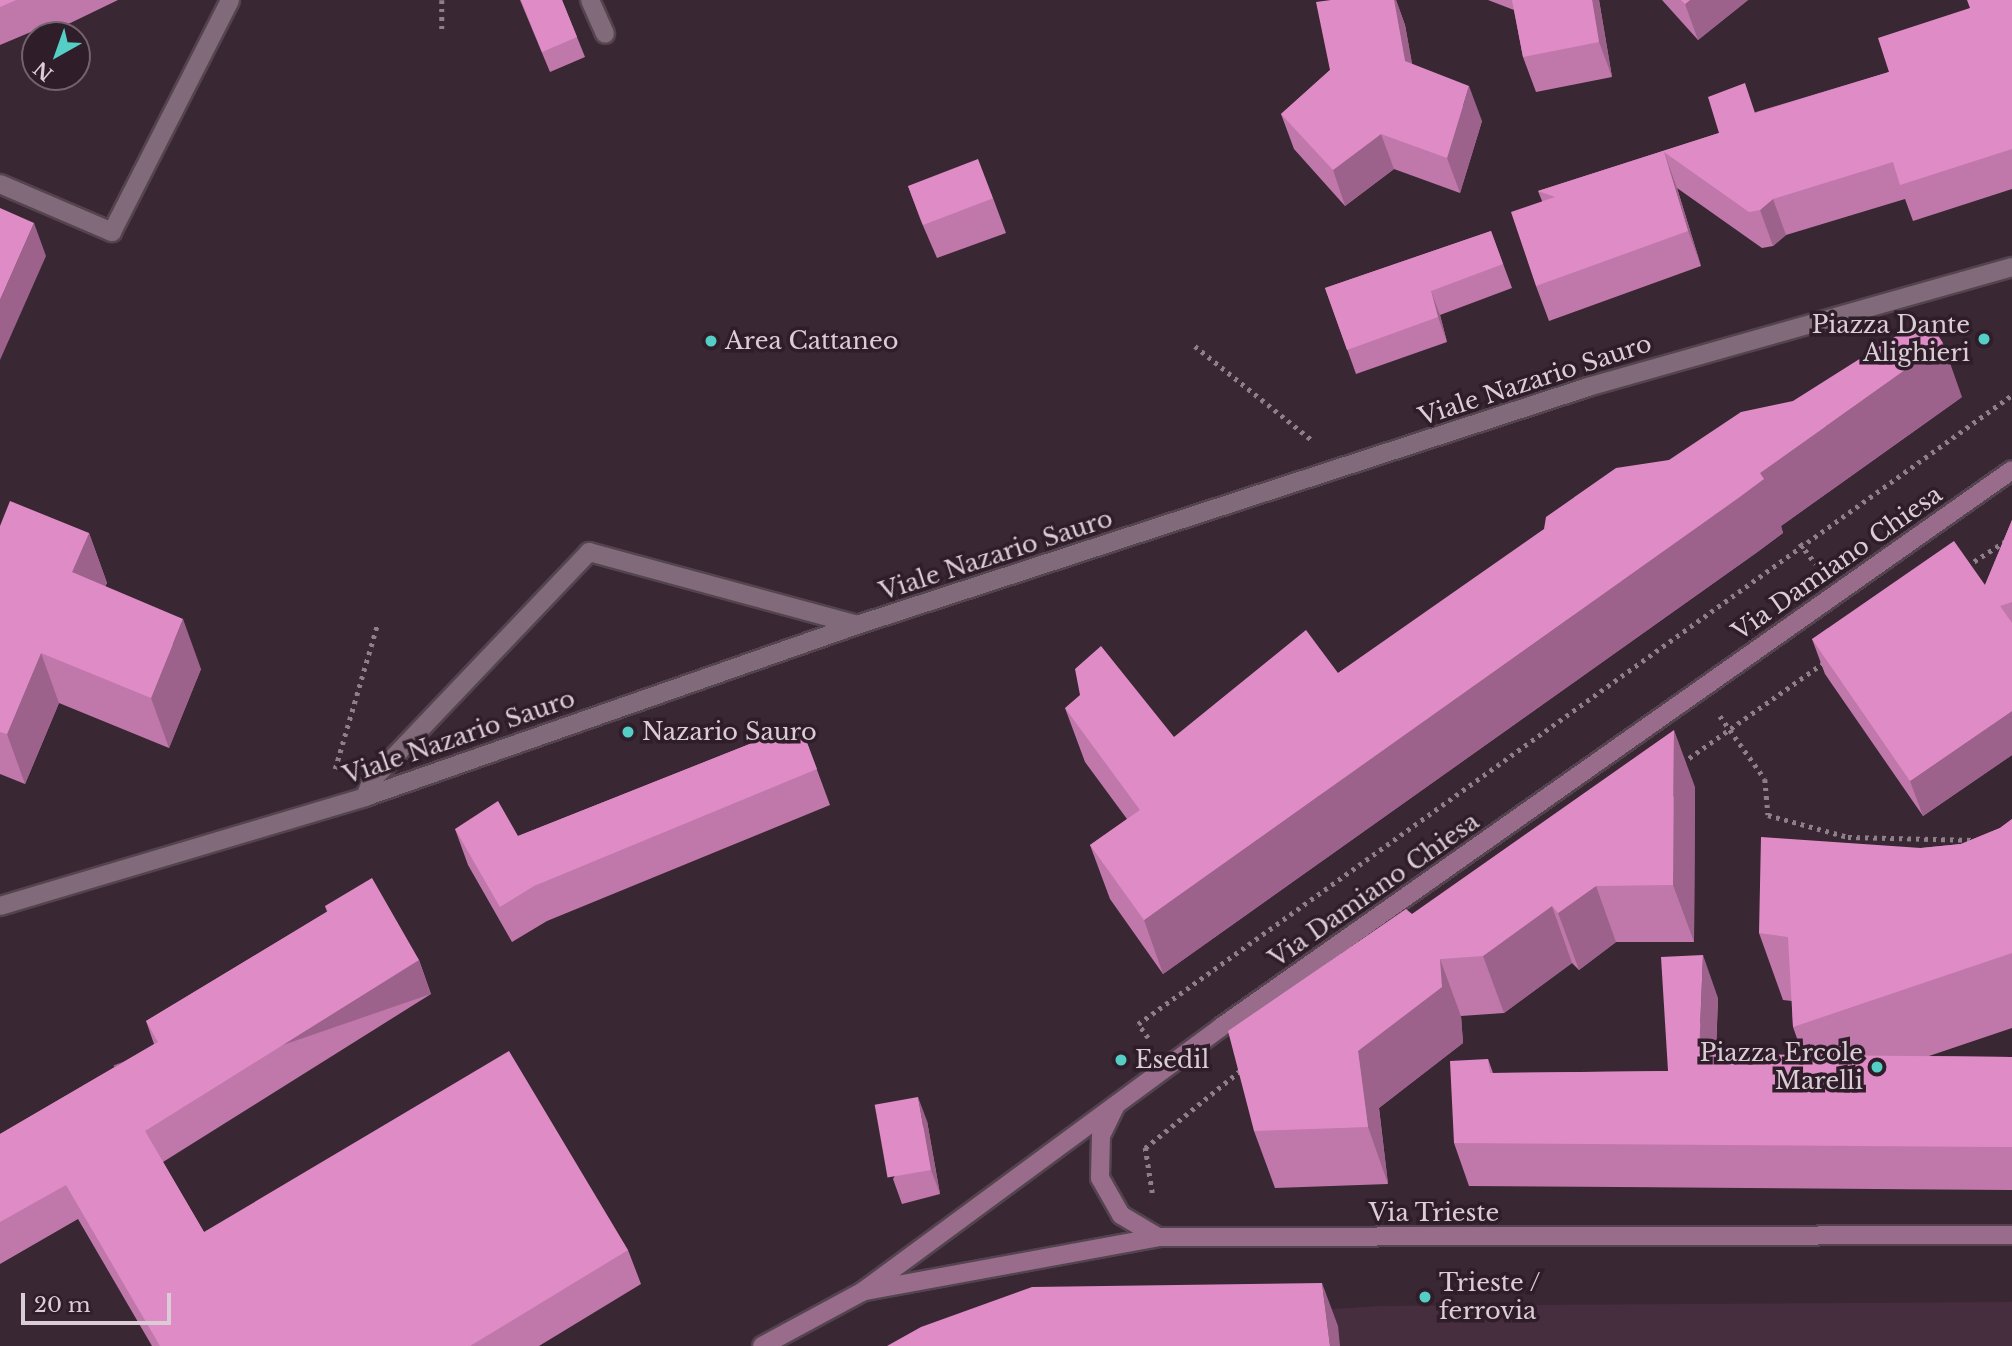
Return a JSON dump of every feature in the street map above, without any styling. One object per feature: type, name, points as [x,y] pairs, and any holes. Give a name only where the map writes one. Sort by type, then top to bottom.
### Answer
[{"type":"main road","name":"Via Damiano Chiesa","points":[[762,1346],[862,1292],[1167,1066],[2012,470]]},
{"type":"main road","points":[[1121,1099],[1101,1136],[1100,1178],[1121,1215],[1158,1237]]},
{"type":"main road","name":"Via Trieste","points":[[862,1292],[1158,1237],[2012,1235]]},
{"type":"street","points":[[0,184],[112,232],[230,0]]},
{"type":"street","points":[[590,0],[605,34]]},
{"type":"street","name":"Viale Nazario Sauro","points":[[0,905],[365,797],[857,625],[1588,387],[2012,267]]},
{"type":"street","points":[[365,797],[372,780],[589,552],[857,625]]},
{"type":"path","points":[[442,0],[442,29]]},
{"type":"path","points":[[1195,346],[1319,446]]},
{"type":"path","points":[[1194,1104],[1138,1024],[2012,395]]},
{"type":"path","points":[[1956,573],[2012,537]]},
{"type":"path","points":[[335,771],[377,625]]},
{"type":"path","points":[[1672,769],[1835,654]]},
{"type":"path","points":[[1702,690],[1765,779],[1768,815],[1848,837],[1985,840]]},
{"type":"path","points":[[1153,1204],[1145,1148],[1194,1104],[1251,1064]]},
{"type":"shaded area","points":[[2012,1302],[2012,1346],[994,1346],[1047,1329],[1379,1306]]},
{"type":"building","points":[[0,0],[16,0],[0,7]]},
{"type":"building","points":[[521,0],[562,0],[577,37],[542,52]]},
{"type":"building","points":[[1394,0],[1405,61],[1469,86],[1447,158],[1381,134],[1333,170],[1281,114],[1330,70],[1316,2]]},
{"type":"building","points":[[1512,0],[1592,0],[1599,42],[1523,57]]},
{"type":"building","points":[[1967,0],[2012,0],[2012,149],[1900,185],[1893,162],[1773,199],[1760,210],[1749,212],[1664,152],[1688,231],[1536,286],[1511,212],[1555,197],[1538,191],[1719,133],[1708,97],[1745,83],[1755,113],[1889,72],[1878,38],[1970,8]]},
{"type":"building","points":[[978,159],[993,198],[923,225],[908,186]]},
{"type":"building","points":[[0,208],[34,223],[0,300]]},
{"type":"building","points":[[1491,231],[1503,264],[1431,291],[1438,317],[1347,350],[1325,288]]},
{"type":"building","points":[[1926,317],[1943,343],[1760,473],[1764,479],[1737,499],[1144,920],[1090,845],[1140,810],[1065,708],[1080,695],[1075,669],[1101,646],[1174,737],[1306,630],[1338,673],[1544,529],[1546,517],[1616,468],[1669,460],[1741,412],[1793,401]]},
{"type":"building","points":[[10,501],[89,533],[72,572],[183,619],[151,698],[41,653],[7,734],[0,732],[0,526]]},
{"type":"building","points":[[2012,520],[2012,602],[2000,606],[2012,623],[2012,711],[1910,781],[1812,639],[1954,541],[1985,585]]},
{"type":"building","points":[[800,724],[817,769],[534,886],[500,907],[455,829],[498,801],[518,836]]},
{"type":"building","points":[[1674,730],[1673,885],[1596,886],[1558,913],[1552,906],[1483,956],[1440,959],[1442,987],[1358,1051],[1368,1127],[1254,1131],[1228,1031],[1406,909],[1412,914]]},
{"type":"building","points":[[2012,819],[2012,953],[1793,1027],[1788,937],[1759,933],[1761,837],[1921,848],[1961,844],[2000,828]]},
{"type":"building","points":[[372,878],[419,960],[145,1131],[204,1232],[509,1051],[628,1250],[470,1346],[160,1346],[66,1185],[0,1222],[0,1134],[158,1042],[146,1021],[328,911],[325,906]]},
{"type":"building","points":[[1703,955],[1699,1054],[2012,1057],[2012,1147],[1454,1143],[1450,1061],[1488,1059],[1490,1073],[1668,1071],[1661,957]]},
{"type":"building","points":[[918,1097],[931,1170],[888,1178],[875,1105]]},
{"type":"building","points":[[1322,1283],[1330,1346],[887,1346],[921,1327],[1032,1287]]},
{"type":"place","name":"Piazza Dante Alighieri","points":[[1984,339]]},
{"type":"place","name":"Area Cattaneo","points":[[711,341]]},
{"type":"place","name":"Nazario Sauro","points":[[628,732]]},
{"type":"place","name":"Esedil","points":[[1121,1060]]},
{"type":"place","name":"Piazza Ercole Marelli","points":[[1877,1067]]},
{"type":"place","name":"Trieste / ferrovia","points":[[1425,1297]]}]
